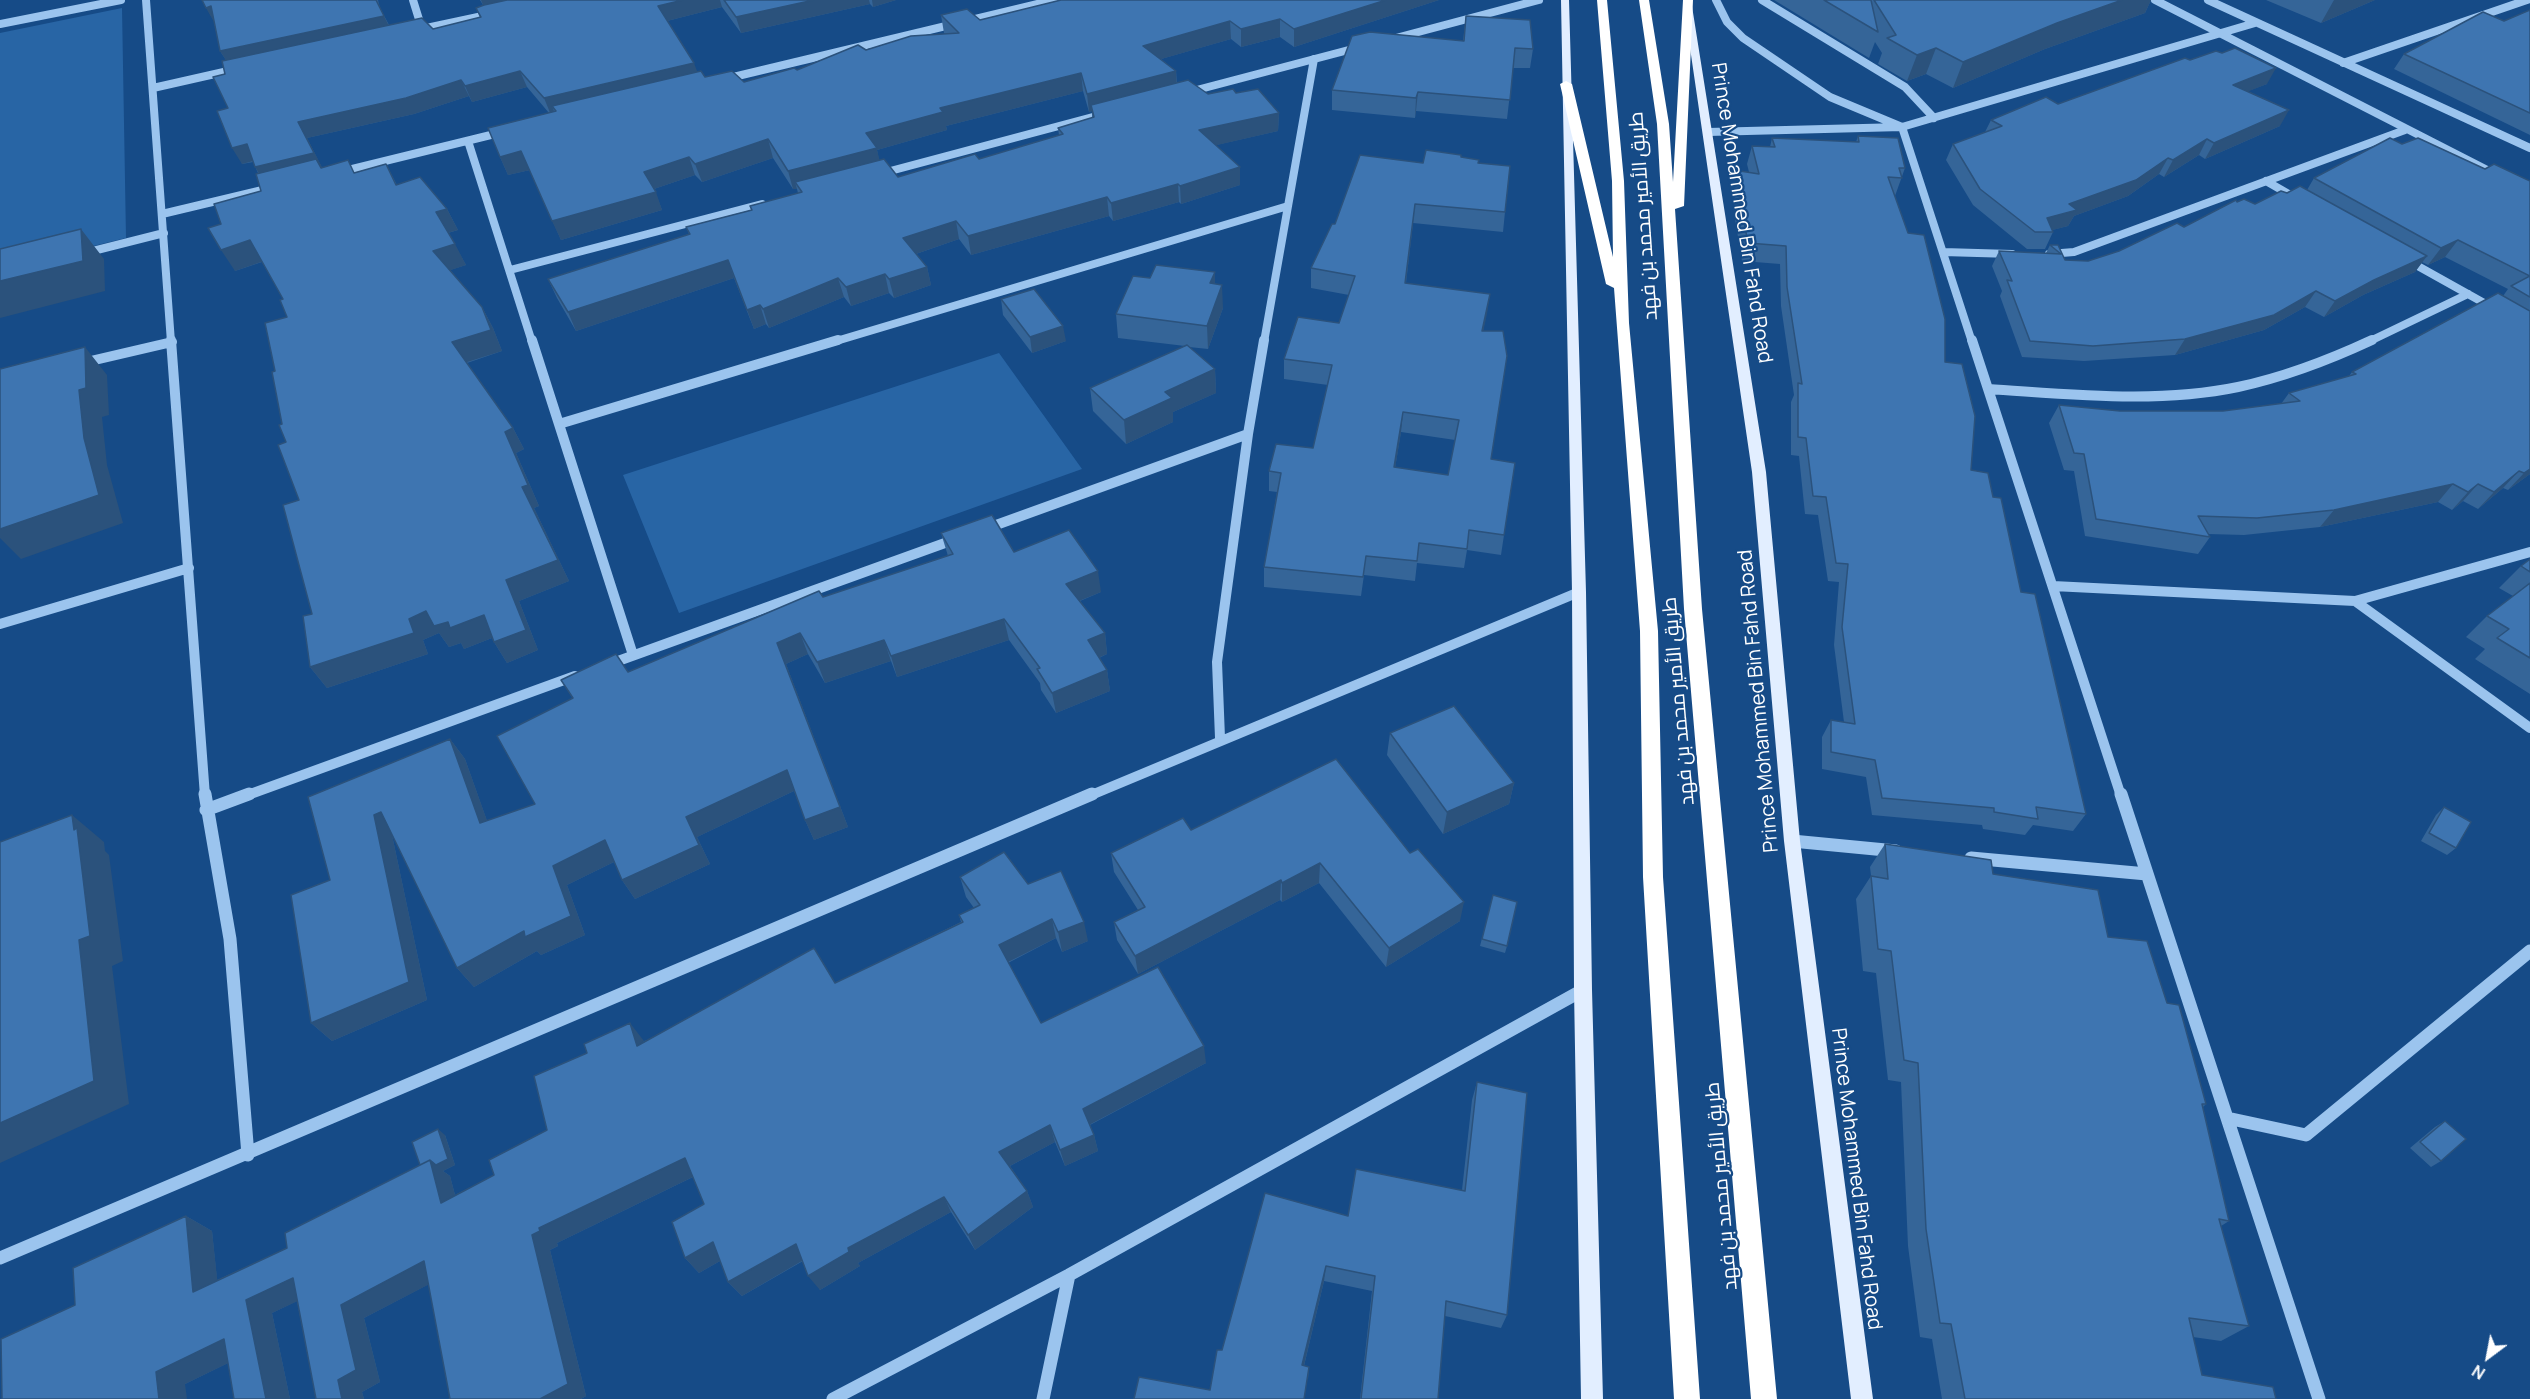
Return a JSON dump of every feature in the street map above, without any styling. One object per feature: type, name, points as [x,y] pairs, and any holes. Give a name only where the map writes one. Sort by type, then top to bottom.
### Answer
[{"type":"highway","name":"طريق الأمير محمد بن فهد","points":[[1602,0],[1618,181],[1622,323],[1649,631],[1653,877],[1687,1399]]},
{"type":"highway","name":"طريق الأمير محمد بن فهد","points":[[1644,0],[1663,124],[1694,609],[1764,1399]]},
{"type":"highway","points":[[1673,300],[1688,0]]},
{"type":"highway","points":[[1566,84],[1622,323]]},
{"type":"main road","points":[[1565,0],[1579,592],[1583,990],[1592,1399]]},
{"type":"main road","name":"Prince Mohammed Bin Fahd Road","points":[[1688,0],[1759,472],[1792,841],[1862,1399]]},
{"type":"street","points":[[0,24],[121,0]]},
{"type":"street","points":[[147,0],[206,810],[230,939],[248,1155]]},
{"type":"street","points":[[413,0],[422,29]]},
{"type":"street","points":[[721,80],[1054,0]]},
{"type":"street","points":[[1382,42],[1539,0]]},
{"type":"street","points":[[1716,0],[1727,22],[1743,38],[1830,97],[1902,127],[2319,1399]]},
{"type":"street","points":[[1762,0],[1905,87],[1934,118]]},
{"type":"street","points":[[2155,0],[2405,130],[2509,181]]},
{"type":"street","points":[[2208,0],[2530,148]]},
{"type":"street","points":[[2343,63],[2527,0]]},
{"type":"street","points":[[410,31],[501,12]]},
{"type":"street","points":[[1708,132],[1902,127],[2255,23]]},
{"type":"street","points":[[1176,96],[1370,44]]},
{"type":"street","points":[[1220,738],[1217,662],[1248,434],[1314,59]]},
{"type":"street","points":[[153,88],[246,67]]},
{"type":"street","points":[[866,177],[1107,114]]},
{"type":"street","points":[[332,173],[514,130]]},
{"type":"street","points":[[2040,255],[2074,252],[2405,130]]},
{"type":"street","points":[[468,141],[633,656]]},
{"type":"street","points":[[2266,181],[2306,204]]},
{"type":"street","points":[[162,214],[287,184]]},
{"type":"street","points":[[510,270],[774,201]]},
{"type":"street","points":[[559,424],[1288,206]]},
{"type":"street","points":[[79,254],[164,234]]},
{"type":"street","points":[[1943,252],[2019,254]]},
{"type":"street","points":[[2397,255],[2499,311]]},
{"type":"street","points":[[1988,389],[2112,396],[2195,392],[2269,380],[2330,359],[2468,294]]},
{"type":"street","points":[[70,366],[172,342]]},
{"type":"street","points":[[979,531],[1248,434]]},
{"type":"street","points":[[599,668],[968,535]]},
{"type":"street","points":[[2053,586],[2355,601],[2530,552]]},
{"type":"street","points":[[0,624],[189,568]]},
{"type":"street","points":[[0,1258],[248,1155],[1220,738],[1579,592]]},
{"type":"street","points":[[2355,601],[2530,728]]},
{"type":"street","points":[[206,810],[588,672]]},
{"type":"street","points":[[1792,841],[1908,852]]},
{"type":"street","points":[[1954,856],[2147,874]]},
{"type":"street","points":[[2227,1118],[2306,1135],[2530,951]]},
{"type":"street","points":[[832,1399],[1069,1275],[1583,990]]},
{"type":"street","points":[[1043,1399],[1069,1275]]},
{"type":"shaded area","points":[[122,8],[126,238],[0,269],[0,33]]},
{"type":"shaded area","points":[[999,353],[1082,469],[679,613],[623,475]]},
{"type":"building","points":[[202,0],[376,0],[384,16],[220,51],[211,6],[206,8]]},
{"type":"building","points":[[507,0],[683,0],[658,6],[694,63],[544,98],[520,71],[465,86],[461,80],[406,98],[298,122],[314,153],[255,167],[247,144],[232,148],[217,111],[228,108],[213,77],[225,74],[222,61],[422,18],[433,29],[481,17],[476,8]]},
{"type":"building","points":[[724,0],[814,0],[736,17]]},
{"type":"building","points":[[1061,0],[1386,0],[1294,29],[1280,19],[1241,29],[1230,21],[1143,46],[1176,71],[1087,94],[1081,73],[940,108],[943,112],[866,133],[877,148],[788,171],[768,139],[695,164],[689,157],[644,172],[656,192],[552,221],[521,151],[500,157],[488,128],[556,111],[552,106],[701,71],[705,77],[732,71],[744,82],[794,68],[797,70],[858,45],[866,50],[911,36],[959,33],[941,15],[967,9],[980,20]]},
{"type":"building","points":[[1824,0],[1871,0],[1878,32]]},
{"type":"building","points":[[1874,0],[2122,0],[2057,23],[1963,62],[1936,48],[1917,55],[1887,38],[1896,35]]},
{"type":"building","points":[[2530,10],[2530,113],[2404,54],[2483,12],[2504,21]]},
{"type":"building","points":[[1466,16],[1530,20],[1533,49],[1515,48],[1510,100],[1418,92],[1416,98],[1332,90],[1352,36],[1370,32],[1464,41]]},
{"type":"building","points":[[2235,48],[2276,68],[2233,85],[2289,110],[2214,143],[2207,139],[2173,160],[2168,158],[2136,180],[2069,204],[2077,210],[2047,218],[2053,232],[2035,232],[1980,189],[1953,144],[2002,126],[1991,120],[2046,97],[2058,104],[2185,58],[2190,60],[2216,51],[2222,53]]},
{"type":"building","points":[[1188,80],[1208,94],[1233,89],[1236,93],[1258,89],[1279,113],[1199,130],[1240,167],[1180,186],[1178,184],[1111,203],[1107,197],[968,236],[956,221],[903,238],[927,267],[889,279],[885,274],[846,287],[838,278],[763,309],[760,305],[747,310],[728,260],[568,312],[548,279],[690,234],[686,227],[752,210],[750,206],[802,192],[795,182],[884,159],[898,177],[975,154],[979,159],[1063,134],[1058,128],[1094,117],[1091,105]]},
{"type":"building","points":[[1858,136],[1898,138],[1905,168],[1899,168],[1902,178],[1888,177],[1908,233],[1924,235],[1945,319],[1945,362],[1962,364],[1975,416],[1971,470],[1988,473],[1993,497],[2001,498],[2021,592],[2035,594],[2086,814],[2036,807],[2038,819],[1994,812],[1994,808],[1882,798],[1875,760],[1831,752],[1831,720],[1855,724],[1842,627],[1848,564],[1836,563],[1826,497],[1813,496],[1806,438],[1798,437],[1798,383],[1802,384],[1787,287],[1786,246],[1748,243],[1739,195],[1740,171],[1759,174],[1752,146],[1775,147],[1772,138],[1859,142]]},
{"type":"building","points":[[2390,138],[2402,144],[2418,138],[2485,169],[2494,164],[2530,181],[2530,276],[2458,240],[2441,248],[2314,178]]},
{"type":"building","points":[[1426,150],[1461,155],[1461,157],[1479,160],[1478,163],[1510,166],[1505,212],[1415,204],[1405,283],[1490,294],[1482,331],[1503,331],[1507,356],[1491,459],[1515,463],[1504,535],[1469,530],[1467,549],[1419,543],[1417,561],[1366,556],[1363,577],[1264,567],[1281,473],[1269,471],[1276,444],[1313,448],[1332,365],[1284,359],[1298,317],[1339,323],[1355,276],[1311,268],[1332,224],[1335,224],[1360,155],[1423,163]],"holes":[[[1403,412],[1459,420],[1448,475],[1394,467]]]},
{"type":"building","points":[[316,159],[321,168],[348,160],[354,173],[386,164],[396,185],[420,177],[447,209],[436,212],[455,244],[433,251],[482,307],[491,330],[452,342],[513,428],[505,432],[528,485],[522,487],[558,560],[506,580],[526,630],[494,642],[484,615],[450,628],[448,622],[434,626],[426,611],[409,619],[414,633],[310,667],[303,616],[312,614],[283,505],[299,500],[278,445],[286,442],[279,425],[282,424],[272,372],[275,371],[265,323],[287,317],[280,300],[283,299],[250,240],[221,250],[208,228],[221,224],[214,204],[261,191],[256,174]]},
{"type":"building","points":[[2300,186],[2427,256],[2335,301],[2316,291],[2274,315],[2185,339],[2093,346],[2030,341],[2007,280],[2012,281],[1999,251],[2061,254],[2050,245],[2058,245],[2065,260],[2088,261],[2119,251],[2177,223],[2184,227],[2236,200],[2237,202],[2244,199],[2255,204],[2281,191],[2287,193]]},
{"type":"building","points":[[81,229],[83,261],[0,281],[0,249]]},
{"type":"building","points":[[1156,265],[1215,272],[1210,283],[1222,285],[1207,326],[1116,314],[1133,276],[1150,278]]},
{"type":"building","points":[[2530,276],[2530,297],[2511,286]]},
{"type":"building","points":[[1034,289],[1063,326],[1030,337],[1001,299]]},
{"type":"building","points":[[2498,293],[2530,311],[2530,469],[2524,473],[2519,471],[2494,492],[2478,484],[2468,492],[2453,484],[2334,510],[2257,518],[2198,516],[2210,537],[2096,519],[2084,454],[2074,453],[2059,405],[2120,411],[2223,411],[2300,401],[2289,393],[2356,374],[2352,372]]},
{"type":"building","points":[[1187,345],[1215,369],[1165,392],[1172,398],[1124,420],[1090,388]]},
{"type":"building","points":[[85,347],[86,388],[79,390],[84,438],[99,495],[0,529],[0,369]]},
{"type":"building","points":[[992,515],[1014,552],[1069,530],[1098,571],[1066,584],[1105,633],[1088,640],[1107,670],[1052,693],[1037,669],[1040,668],[1004,619],[891,656],[884,640],[817,662],[800,633],[777,643],[840,807],[805,820],[787,770],[686,817],[699,845],[622,880],[605,840],[553,866],[571,916],[525,937],[524,931],[457,968],[381,812],[374,815],[409,982],[311,1023],[291,895],[330,880],[308,797],[450,739],[480,823],[535,804],[497,736],[573,698],[561,680],[616,654],[628,672],[819,591],[823,597],[953,554],[941,533]]},
{"type":"building","points":[[2530,559],[2530,572],[2521,566]]},
{"type":"building","points":[[2530,583],[2530,658],[2497,638],[2509,629],[2487,616]]},
{"type":"building","points":[[1454,706],[1514,783],[1447,812],[1390,733]]},
{"type":"building","points":[[1336,759],[1410,853],[1418,849],[1464,902],[1389,948],[1320,863],[1282,883],[1281,880],[1135,956],[1114,922],[1145,907],[1111,853],[1183,818],[1191,830]]},
{"type":"building","points":[[2444,807],[2471,822],[2456,848],[2429,833]]},
{"type":"building","points":[[72,815],[74,830],[77,828],[90,936],[79,940],[94,1081],[0,1123],[0,842]]},
{"type":"building","points":[[1885,844],[1991,860],[1993,874],[2098,890],[2108,937],[2147,941],[2167,1003],[2179,1005],[2206,1104],[2202,1104],[2229,1221],[2219,1219],[2249,1326],[2189,1318],[2202,1375],[2273,1387],[2276,1399],[1965,1399],[1951,1324],[1940,1323],[1926,1229],[1918,1063],[1904,1060],[1891,951],[1878,949],[1871,876],[1888,879]]},
{"type":"building","points":[[1004,852],[1028,884],[1061,871],[1084,922],[1058,932],[1052,919],[999,945],[1041,1023],[1158,967],[1204,1046],[1083,1109],[1094,1135],[1060,1150],[1050,1125],[999,1152],[1027,1191],[968,1235],[944,1197],[848,1248],[849,1252],[808,1276],[796,1244],[728,1282],[713,1242],[685,1258],[672,1222],[704,1204],[685,1158],[539,1228],[540,1231],[532,1235],[568,1384],[540,1399],[450,1399],[424,1261],[341,1305],[356,1370],[338,1380],[342,1399],[316,1399],[293,1278],[246,1300],[266,1399],[234,1399],[224,1339],[156,1372],[159,1399],[2,1399],[1,1339],[75,1305],[73,1268],[186,1216],[193,1292],[287,1248],[285,1233],[430,1160],[441,1203],[494,1175],[489,1160],[547,1130],[534,1076],[587,1053],[584,1044],[630,1023],[637,1046],[814,948],[835,983],[963,922],[959,915],[980,905],[960,877]]},
{"type":"building","points":[[1493,895],[1517,902],[1507,946],[1482,939]]},
{"type":"building","points":[[1477,1082],[1527,1093],[1507,1315],[1446,1301],[1438,1399],[1361,1399],[1375,1276],[1326,1266],[1302,1365],[1309,1367],[1304,1399],[1134,1399],[1139,1377],[1210,1390],[1217,1350],[1222,1350],[1265,1193],[1348,1216],[1356,1169],[1465,1191]]},
{"type":"building","points":[[2445,1121],[2466,1139],[2441,1161],[2420,1142]]},
{"type":"building","points":[[438,1129],[448,1159],[436,1165],[430,1160],[420,1165],[412,1142]]}]
